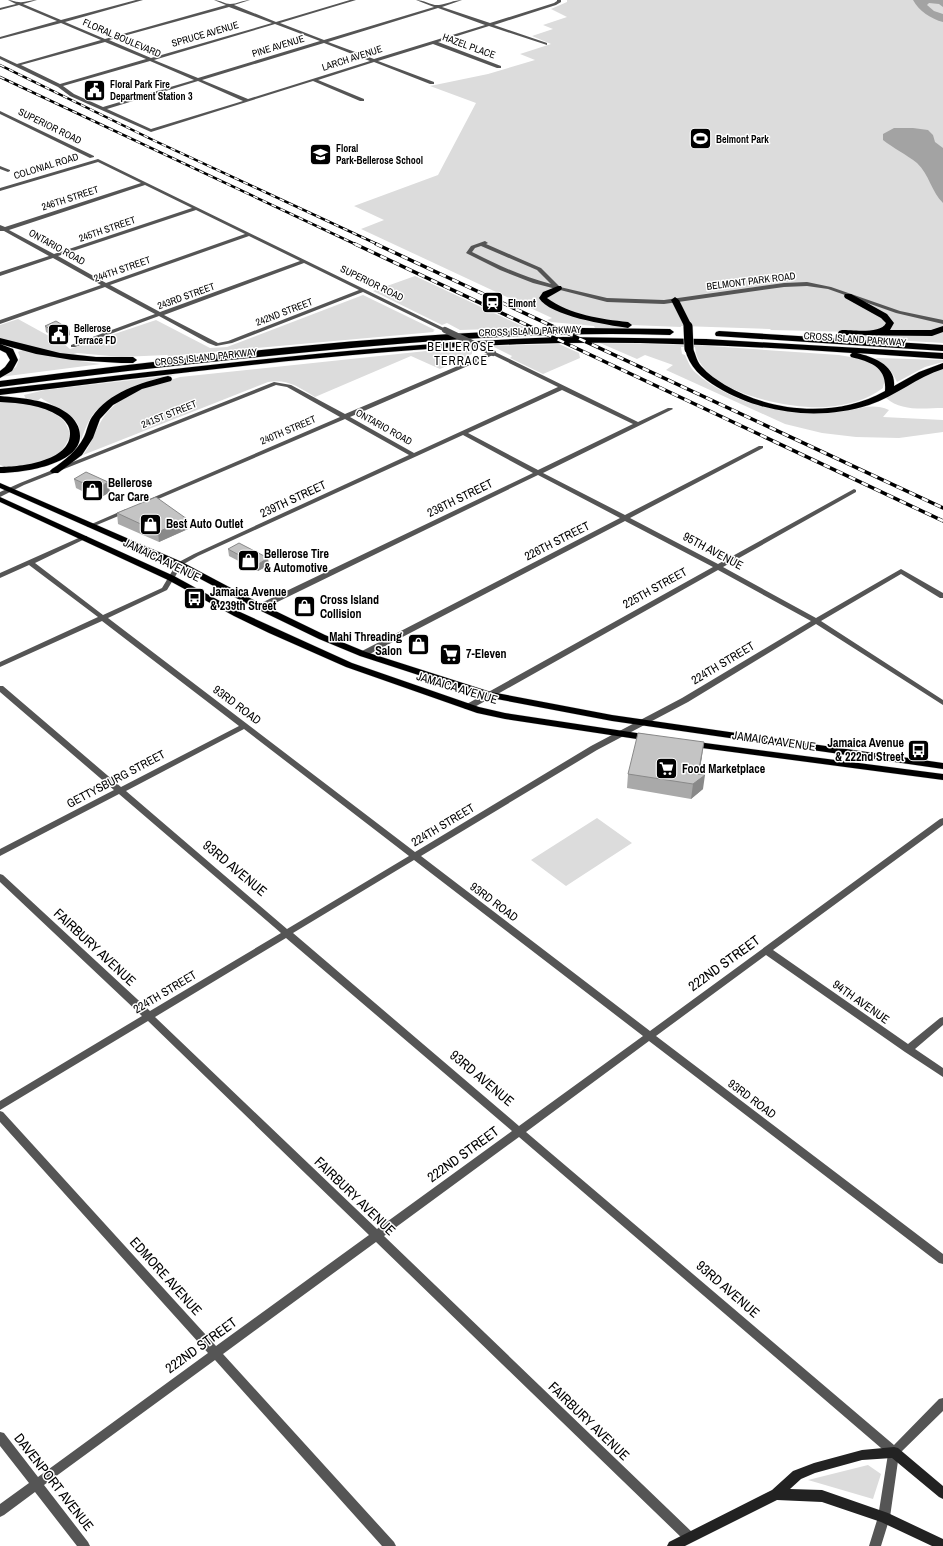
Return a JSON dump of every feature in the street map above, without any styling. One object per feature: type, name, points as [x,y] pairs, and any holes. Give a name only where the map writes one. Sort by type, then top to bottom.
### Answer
[{"type":"highway","points":[[558,288],[546,294],[543,298],[544,300],[574,313],[603,321],[657,327],[680,333]]},
{"type":"highway","points":[[848,296],[884,316],[890,322],[889,327],[884,331],[871,333]]},
{"type":"highway","points":[[675,300],[688,326],[689,349],[692,358],[699,369],[718,384],[747,398],[779,408],[813,411],[842,409],[872,401],[928,370],[943,366]]},
{"type":"highway","points":[[721,334],[757,331],[932,333],[943,329]]},
{"type":"highway","name":"CROSS ISLAND PARKWAY","points":[[0,384],[130,367],[252,354],[387,341],[487,334],[587,331],[721,334],[943,348]]},
{"type":"highway","name":"CROSS ISLAND PARKWAY","points":[[0,392],[282,360],[432,346],[552,340],[704,341],[943,356]]},
{"type":"highway","points":[[0,341],[42,353],[88,359],[135,360],[252,354]]},
{"type":"highway","points":[[0,346],[10,351],[14,360],[9,369],[0,375]]},
{"type":"highway","points":[[797,347],[827,353],[858,356],[873,361],[889,374],[891,382],[889,391]]},
{"type":"highway","points":[[55,471],[71,460],[82,448],[99,414],[111,403],[133,390],[152,383],[173,378],[282,360]]},
{"type":"highway","points":[[0,399],[26,402],[56,411],[71,422],[76,435],[70,448],[54,459],[32,467],[0,470]]},
{"type":"main road","name":"JAMAICA AVENUE","points":[[0,485],[179,564],[260,607],[322,637],[363,654],[489,695],[644,722],[943,766]]},
{"type":"main road","name":"JAMAICA AVENUE","points":[[0,499],[171,578],[237,614],[350,665],[440,698],[468,707],[505,716],[662,740]]},
{"type":"main road","name":"JAMAICA AVENUE","points":[[677,742],[943,777]]},
{"type":"main road","name":"93RD AVENUE","points":[[894,1452],[943,1493]]},
{"type":"main road","points":[[673,1546],[776,1494],[797,1475],[814,1468],[862,1455],[894,1452]]},
{"type":"main road","points":[[776,1494],[822,1496],[884,1516],[943,1545]]},
{"type":"street","name":"FLORAL BOULEVARD","points":[[10,0],[248,101]]},
{"type":"street","points":[[0,9],[35,0]]},
{"type":"street","points":[[0,38],[141,0]]},
{"type":"street","points":[[216,0],[432,83]]},
{"type":"street","points":[[17,65],[248,0]]},
{"type":"street","name":"SPRUCE AVENUE","points":[[60,86],[354,0]]},
{"type":"street","points":[[418,0],[546,44]]},
{"type":"street","name":"PINE AVENUE","points":[[102,109],[460,0]]},
{"type":"street","name":"LARCH AVENUE","points":[[102,109],[150,131],[489,25],[559,1]]},
{"type":"street","name":"HAZEL PLACE","points":[[433,42],[499,67]]},
{"type":"street","points":[[0,57],[60,86],[72,95],[102,109]]},
{"type":"street","points":[[314,80],[362,100]]},
{"type":"street","name":"SUPERIOR ROAD","points":[[0,112],[92,157]]},
{"type":"street","name":"SUPERIOR ROAD","points":[[98,160],[637,424]]},
{"type":"street","name":"COLONIAL ROAD","points":[[0,190],[98,160]]},
{"type":"street","points":[[0,167],[8,171]]},
{"type":"street","name":"246TH STREET","points":[[1,229],[146,183]]},
{"type":"street","name":"245TH STREET","points":[[0,274],[196,208]]},
{"type":"street","name":"ONTARIO ROAD","points":[[1,229],[210,342]]},
{"type":"street","name":"244TH STREET","points":[[0,322],[250,234]]},
{"type":"street","name":"BELMONT PARK ROAD","points":[[558,288],[542,271],[483,244],[470,250],[469,253],[520,277],[558,288],[585,295],[617,301],[645,303],[795,284],[821,286],[898,312],[943,322]]},
{"type":"street","name":"243RD STREET","points":[[73,346],[305,261]]},
{"type":"street","points":[[520,277],[535,275],[542,271]]},
{"type":"street","name":"242ND STREET","points":[[210,342],[221,345],[230,342],[364,290]]},
{"type":"street","name":"240TH STREET","points":[[139,506],[493,353]]},
{"type":"street","name":"241ST STREET","points":[[0,496],[55,471],[276,383],[289,386],[344,417]]},
{"type":"street","name":"239TH STREET","points":[[179,564],[563,387]]},
{"type":"street","name":"238TH STREET","points":[[260,607],[670,409]]},
{"type":"street","name":"ONTARIO ROAD","points":[[344,417],[414,455]]},
{"type":"street","name":"95TH AVENUE","points":[[463,433],[718,567],[816,621],[943,703]]},
{"type":"street","name":"226TH STREET","points":[[363,654],[761,447]]},
{"type":"street","name":"225TH STREET","points":[[468,707],[854,491]]},
{"type":"street","points":[[90,526],[132,508]]},
{"type":"street","points":[[0,576],[85,537]]},
{"type":"street","name":"93RD ROAD","points":[[31,563],[943,1260]]},
{"type":"street","points":[[0,665],[165,589],[179,564]]},
{"type":"street","name":"224TH STREET","points":[[0,1106],[620,734],[644,722],[901,571],[943,596]]},
{"type":"street","name":"93RD AVENUE","points":[[0,688],[894,1452]]},
{"type":"street","name":"GETTYSBURG STREET","points":[[0,853],[244,726]]},
{"type":"street","name":"222ND STREET","points":[[0,1511],[943,821]]},
{"type":"street","name":"FAIRBURY AVENUE","points":[[0,877],[149,1016],[689,1537]]},
{"type":"street","name":"94TH AVENUE","points":[[766,950],[943,1073]]},
{"type":"street","points":[[908,1049],[943,1020]]},
{"type":"street","name":"EDMORE AVENUE","points":[[0,1116],[390,1546]]},
{"type":"street","points":[[875,1546],[884,1516],[894,1452],[943,1403]]},
{"type":"street","name":"DAVENPORT AVENUE","points":[[0,1437],[84,1546]]},
{"type":"shaded area","name":"Belmont Park","points":[[567,0],[943,0],[943,343],[858,338],[860,336],[936,334],[606,324],[626,328],[595,328],[594,326],[551,322],[547,320],[552,318],[361,229],[384,220],[354,206],[438,175],[476,103],[430,86],[488,74],[535,60],[520,54],[551,44],[532,36],[553,29],[543,25],[567,17],[551,9],[567,2]]},
{"type":"shaded area","points":[[913,0],[943,0],[943,7],[939,4],[929,3],[927,5],[934,11],[943,14],[943,22],[926,14]]},
{"type":"shaded area","points":[[894,128],[928,130],[933,135],[935,142],[943,148],[943,203],[939,199],[921,167],[883,140],[883,134]]},
{"type":"shaded area","points":[[415,276],[526,328],[460,330],[447,323],[442,325],[373,291]]},
{"type":"shaded area","points":[[363,295],[435,330],[433,331],[434,332],[169,356],[121,357],[77,353],[61,354],[0,338],[0,325],[18,319],[58,341],[64,339],[68,342],[64,344],[70,349],[156,320],[210,348],[227,347]]},
{"type":"shaded area","points":[[600,343],[695,345],[839,355],[859,359],[879,368],[885,379],[883,388],[870,396],[849,404],[826,407],[810,407],[770,401],[748,395],[728,387],[712,376],[700,363],[695,347],[681,347],[682,354],[685,355],[692,369],[696,373],[722,391],[753,404],[770,409],[803,413],[839,412],[865,407],[879,407],[889,410],[883,417],[943,420],[943,432],[899,438],[856,437],[822,433],[785,424],[666,370],[673,365],[645,355],[637,359]]},
{"type":"shaded area","points":[[559,344],[579,353],[580,358],[543,374],[510,358],[512,356],[492,346]]},
{"type":"shaded area","points":[[464,347],[472,351],[472,354],[440,369],[411,356],[315,397],[298,387],[287,383],[275,381],[268,382],[83,455],[100,423],[115,405],[135,392],[180,377]]},
{"type":"shaded area","points":[[22,350],[51,357],[101,364],[0,377],[16,367],[20,357],[18,352]]},
{"type":"shaded area","points":[[875,359],[943,360],[943,362],[925,367],[897,382],[889,369]]},
{"type":"shaded area","points":[[943,368],[943,408],[921,409],[906,407],[886,398],[925,376]]},
{"type":"shaded area","points":[[175,375],[132,388],[103,404],[93,415],[81,440],[77,422],[68,414],[41,398],[37,401],[26,399],[24,395],[45,390]]},
{"type":"shaded area","points":[[0,401],[32,405],[56,414],[66,424],[71,435],[63,449],[59,453],[39,462],[16,467],[2,468],[3,466],[0,465]]},
{"type":"shaded area","points":[[597,818],[632,843],[566,886],[531,860]]},
{"type":"shaded area","points":[[868,1465],[881,1474],[873,1499],[808,1480]]},
{"type":"building","points":[[56,321],[69,329],[58,334],[45,326]]},
{"type":"building","points":[[86,472],[108,482],[97,489],[74,479]]},
{"type":"building","points":[[156,497],[187,519],[158,532],[117,513]]},
{"type":"building","points":[[239,543],[268,558],[257,565],[228,549]]},
{"type":"building","name":"Food Marketplace","points":[[638,733],[704,742],[698,774],[705,775],[693,784],[628,774]]},
{"type":"railway","points":[[0,65],[155,141],[379,245]]},
{"type":"railway","points":[[0,77],[357,245]]},
{"type":"railway","points":[[355,244],[943,521]]},
{"type":"railway","points":[[376,244],[943,508]]},
{"type":"place","name":"Floral Park Fire Department Station 3","points":[[94,90]]},
{"type":"place","name":"Belmont Park","points":[[700,139]]},
{"type":"place","name":"Floral Park-Bellerose School","points":[[320,154]]},
{"type":"place","name":"Elmont","points":[[492,303]]},
{"type":"place","name":"Bellerose Terrace FD","points":[[58,334]]},
{"type":"place","name":"Bellerose Car Care","points":[[93,490]]},
{"type":"place","name":"Best Auto Outlet","points":[[151,524]]},
{"type":"place","name":"Bellerose Tire & Automotive","points":[[249,561]]},
{"type":"place","name":"Jamaica Avenue & 239th Street","points":[[195,599]]},
{"type":"place","name":"Cross Island Collision","points":[[305,607]]},
{"type":"place","name":"Mahi Threading Salon","points":[[418,644]]},
{"type":"place","name":"7-Eleven","points":[[450,654]]},
{"type":"place","name":"Jamaica Avenue & 222nd Street","points":[[919,750]]},
{"type":"place","name":"Food Marketplace","points":[[666,769]]},
{"type":"district","name":"BELLEROSE TERRACE","points":[[461,354]]}]
